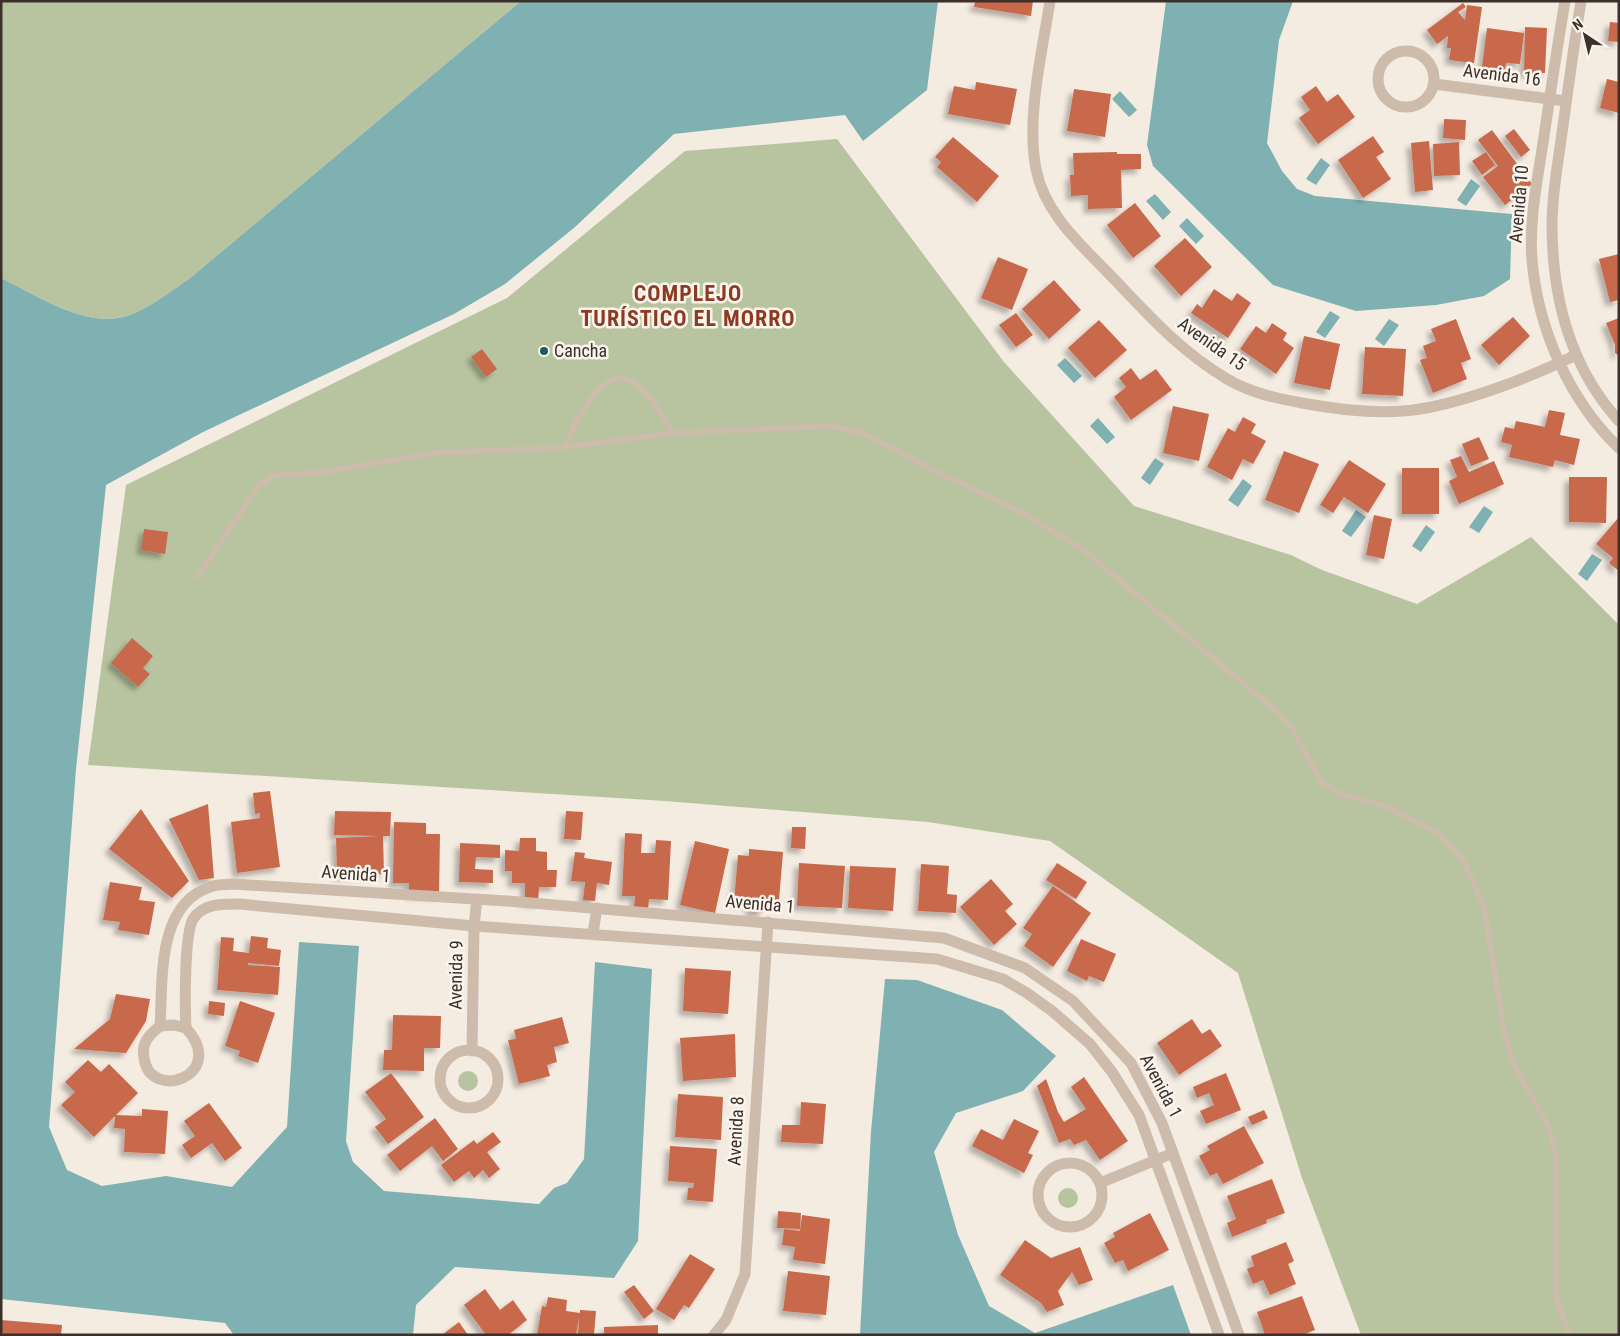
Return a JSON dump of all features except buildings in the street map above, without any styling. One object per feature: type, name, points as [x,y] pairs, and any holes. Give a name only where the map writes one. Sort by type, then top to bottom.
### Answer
[{"type":"street","name":"Avenida 15","points":[[1050,1],[1033,126],[1036,170],[1044,195],[1059,220],[1138,305],[1172,340],[1201,362],[1229,380],[1262,395],[1351,411],[1419,410],[1465,399],[1559,364],[1576,355]]},
{"type":"street","name":"Avenida 10","points":[[1565,1],[1532,214],[1532,259],[1540,303],[1559,364],[1590,415],[1619,448]]},
{"type":"street","name":"Avenida 10","points":[[1581,1],[1566,101],[1552,222],[1553,260],[1558,302],[1576,355],[1606,406],[1619,421]]},
{"type":"street","points":[[1400,52],[1411,52],[1421,56],[1429,63],[1434,73],[1434,84],[1430,94],[1422,102],[1412,107],[1401,107],[1391,103],[1383,95],[1379,85],[1378,74],[1382,64],[1390,56],[1400,52]]},
{"type":"street","name":"Avenida 16","points":[[1434,84],[1566,101]]},
{"type":"street","points":[[1532,259],[1553,260]]},
{"type":"street","name":"Avenida 1","points":[[160,1026],[167,933],[175,915],[191,898],[210,887],[233,884],[596,908],[944,938],[997,956],[1025,968],[1073,1000],[1131,1063],[1150,1096],[1173,1153],[1239,1335]]},
{"type":"street","points":[[342,913],[345,891]]},
{"type":"street","name":"Avenida 9","points":[[472,1050],[474,926],[477,900]]},
{"type":"street","name":"Avenida 1","points":[[186,1028],[185,993],[189,937],[193,920],[204,909],[215,904],[239,904],[474,926],[765,945],[937,959],[1003,979],[1026,993],[1052,1011],[1090,1044],[1112,1072],[1139,1115],[1219,1335]]},
{"type":"street","points":[[594,933],[596,908]]},
{"type":"street","name":"Avenida 8","points":[[714,1335],[726,1320],[745,1274],[768,922]]},
{"type":"street","points":[[988,975],[997,956]]},
{"type":"street","points":[[174,1025],[186,1028],[197,1040],[200,1054],[195,1069],[183,1079],[168,1082],[154,1077],[144,1065],[142,1050],[148,1036],[160,1026],[174,1025]]},
{"type":"street","points":[[472,1050],[480,1052],[493,1062],[498,1078],[497,1086],[489,1100],[475,1108],[466,1108],[451,1102],[446,1096],[440,1081],[441,1073],[449,1058],[472,1050]]},
{"type":"street","points":[[1100,1183],[1173,1153]]},
{"type":"street","points":[[1075,1163],[1083,1166],[1090,1170],[1100,1183],[1102,1192],[1099,1208],[1088,1221],[1081,1225],[1064,1226],[1056,1224],[1049,1220],[1040,1206],[1038,1190],[1041,1182],[1051,1169],[1058,1165],[1075,1163]]},
{"type":"lane","points":[[565,447],[576,421],[588,402],[600,389],[624,378],[634,383],[647,396],[674,433]]},
{"type":"lane","points":[[197,577],[258,486],[274,475],[318,473],[436,453],[565,447],[674,433],[832,426],[863,433],[935,471],[1023,513],[1083,550],[1278,712],[1292,729],[1322,783],[1341,794],[1388,807],[1440,834],[1464,862],[1484,906],[1504,1030],[1512,1061],[1550,1130],[1556,1158],[1556,1298],[1570,1335]]},
{"type":"green space","points":[[1,1],[521,1],[189,279],[144,309],[120,318],[102,319],[67,310],[1,278]]},
{"type":"green space","points":[[837,139],[1004,362],[1134,506],[1291,555],[1322,570],[1417,604],[1531,537],[1619,625],[1619,1335],[1361,1335],[1302,1178],[1238,973],[1050,841],[928,822],[665,801],[88,765],[126,485],[507,298],[685,151]]},
{"type":"green space","points":[[464,1071],[472,1071],[478,1077],[478,1085],[472,1091],[464,1091],[458,1085],[458,1077]]},
{"type":"green space","points":[[1064,1188],[1072,1188],[1078,1194],[1078,1202],[1072,1208],[1064,1208],[1058,1202],[1058,1194]]},
{"type":"water","points":[[521,1],[938,1],[927,90],[863,141],[845,115],[674,134],[575,227],[505,284],[454,314],[203,432],[106,485],[76,769],[49,1127],[67,1170],[102,1186],[166,1176],[232,1187],[287,1127],[299,942],[359,946],[346,1141],[353,1162],[384,1191],[539,1204],[554,1188],[567,1183],[584,1159],[595,962],[652,969],[638,1241],[614,1278],[455,1267],[416,1305],[413,1335],[234,1335],[225,1323],[1,1299],[1,278],[50,303],[85,316],[102,319],[120,318],[144,309],[189,279]]},
{"type":"water","points":[[1166,1],[1293,1],[1279,40],[1267,143],[1282,171],[1297,189],[1315,196],[1512,214],[1510,279],[1484,296],[1436,305],[1356,311],[1273,285],[1153,166],[1147,145]]},
{"type":"water","points":[[1120,91],[1137,110],[1129,117],[1112,99]]},
{"type":"water","points":[[1321,158],[1330,165],[1316,185],[1306,179]]},
{"type":"water","points":[[1471,179],[1480,186],[1466,206],[1457,200]]},
{"type":"water","points":[[1155,194],[1171,212],[1163,220],[1146,201]]},
{"type":"water","points":[[1187,218],[1204,236],[1196,244],[1179,226]]},
{"type":"water","points":[[1330,311],[1340,317],[1325,338],[1316,332]]},
{"type":"water","points":[[1389,319],[1399,325],[1384,346],[1375,339]]},
{"type":"water","points":[[1065,358],[1082,376],[1074,383],[1057,365]]},
{"type":"water","points":[[1098,418],[1115,437],[1107,444],[1090,426]]},
{"type":"water","points":[[1155,458],[1164,464],[1150,485],[1141,478]]},
{"type":"water","points":[[1243,479],[1252,486],[1238,507],[1228,500]]},
{"type":"water","points":[[1484,506],[1493,512],[1479,533],[1469,527]]},
{"type":"water","points":[[1356,510],[1366,517],[1351,537],[1342,531]]},
{"type":"water","points":[[1426,525],[1435,532],[1421,552],[1412,546]]},
{"type":"water","points":[[1592,554],[1602,560],[1587,581],[1578,574]]},
{"type":"water","points":[[885,979],[917,980],[1002,1010],[1056,1056],[1023,1091],[956,1113],[934,1152],[958,1235],[989,1306],[1035,1333],[1173,1285],[1191,1335],[860,1335],[871,1132]]},
{"type":"place","name":"Cancha","points":[[544,351]]},
{"type":"district","name":"COMPLEJO TURÍSTICO EL MORRO","points":[[688,306]]}]
